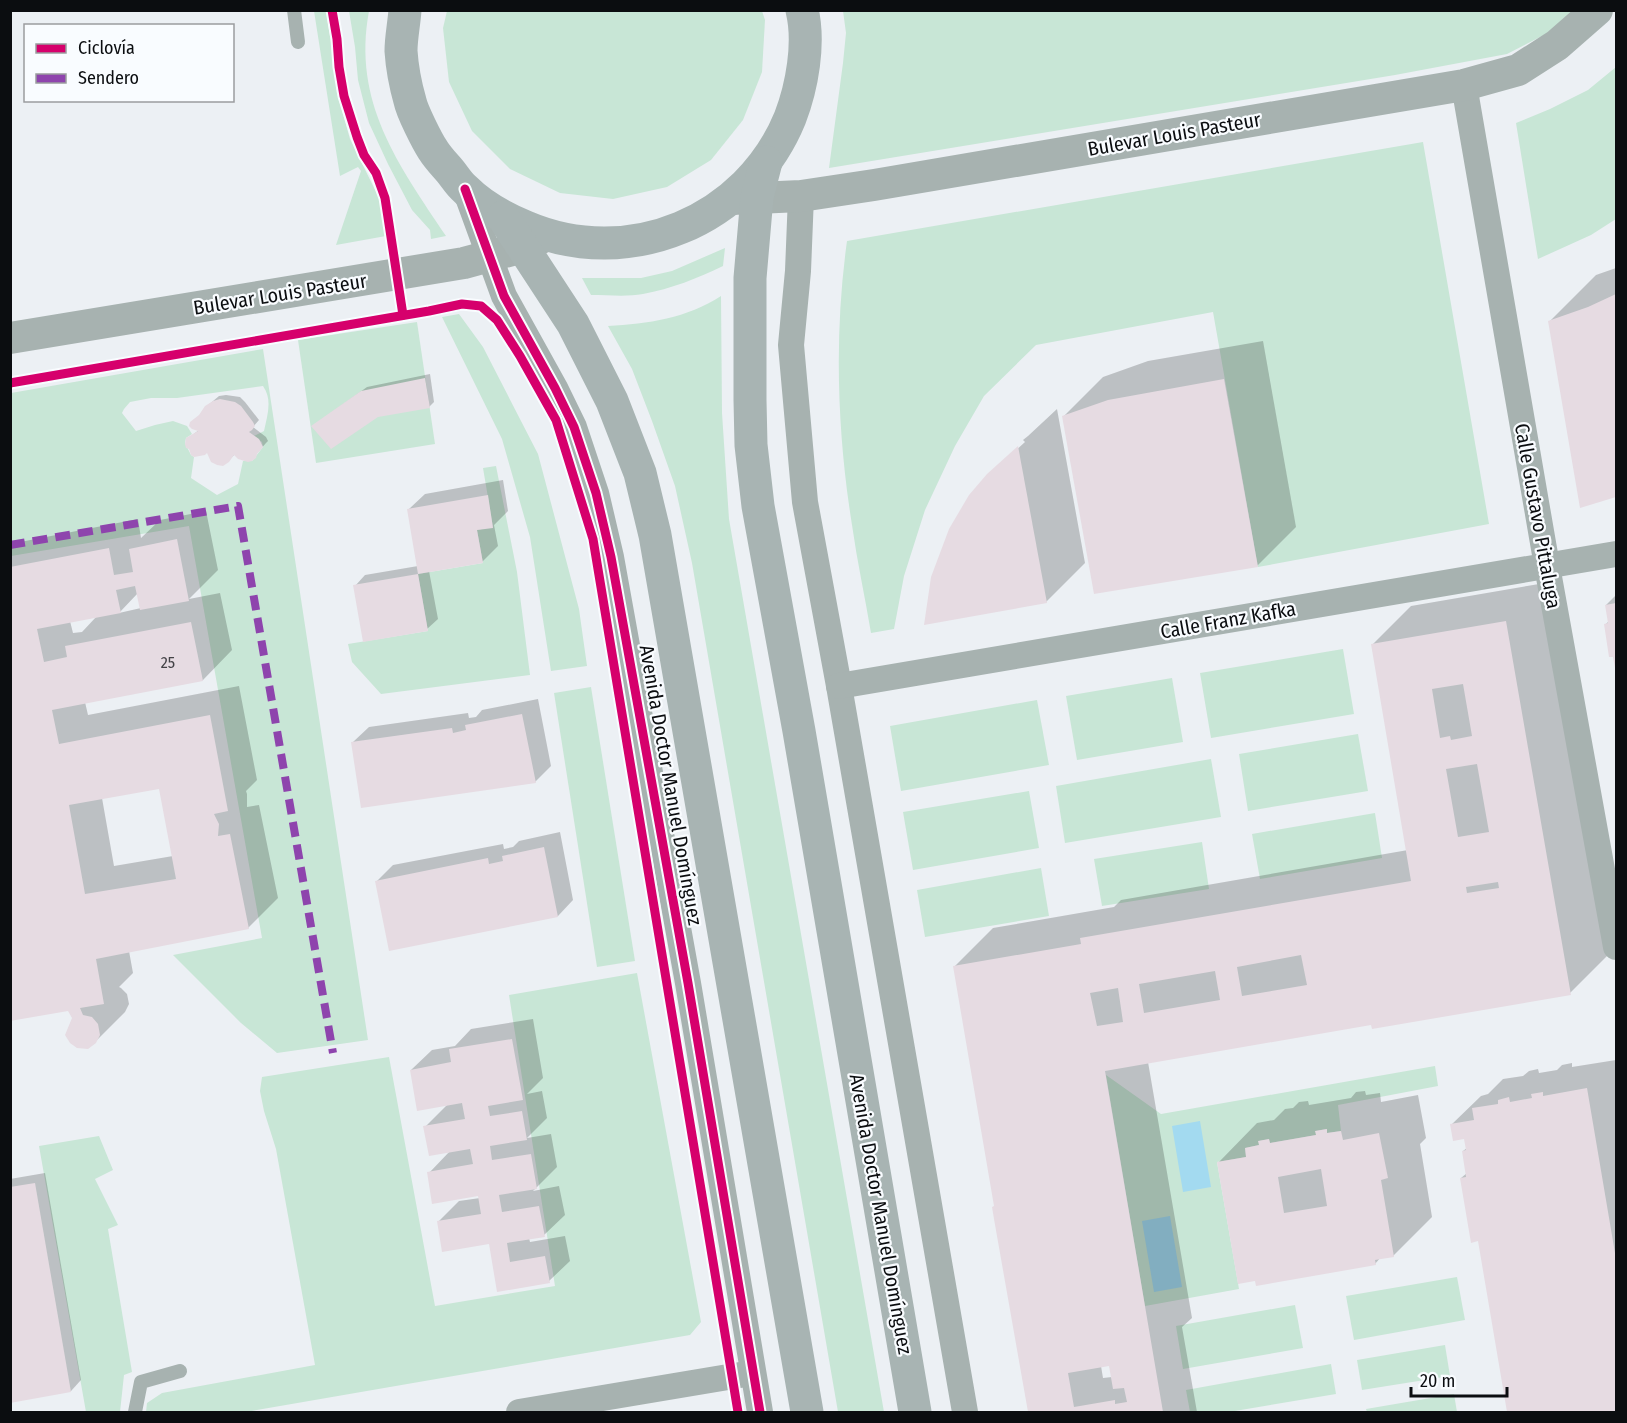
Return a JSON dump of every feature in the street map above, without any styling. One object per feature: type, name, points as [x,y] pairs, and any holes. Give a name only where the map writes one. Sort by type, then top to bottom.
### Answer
[{"type":"main road","points":[[405,10],[401,52],[410,103],[432,149],[465,189]]},
{"type":"main road","name":"Avenida Doctor Manuel Domínguez","points":[[802,10],[805,60],[796,103],[783,134],[744,198],[750,278],[752,445],[758,506],[799,731],[915,1413]]},
{"type":"main road","name":"Avenida Doctor Manuel Domínguez","points":[[465,189],[535,242],[612,401],[640,473],[657,547],[807,1413]]},
{"type":"main road","points":[[535,242],[610,244],[643,240],[674,231],[744,198]]},
{"type":"street","name":"Bulevar Louis Pasteur","points":[[744,198],[801,196],[873,185],[1464,85],[1518,70],[1557,45],[1596,10]]},
{"type":"street","name":"Calle Gustavo Pittaluga","points":[[1464,85],[1547,566],[1617,947]]},
{"type":"street","name":"Avenida Doctor Manuel Domínguez","points":[[465,189],[504,296],[574,427],[596,493],[611,557],[688,984],[760,1413]]},
{"type":"street","points":[[801,196],[798,271],[791,345],[805,502],[965,1413]]},
{"type":"street","name":"Bulevar Louis Pasteur","points":[[10,338],[408,273],[489,258],[535,242]]},
{"type":"street","name":"Calle Franz Kafka","points":[[838,686],[1617,554]]},
{"type":"street","points":[[519,1413],[752,1374]]},
{"type":"lane","points":[[294,10],[298,42]]},
{"type":"lane","points":[[135,1413],[141,1383],[180,1371]]},
{"type":"green space","points":[[314,11],[326,11],[337,93],[350,139],[380,200],[386,236],[336,245],[361,171],[358,167],[340,176]]},
{"type":"green space","points":[[349,11],[369,11],[365,44],[367,74],[373,103],[396,157],[446,236],[431,239],[430,230],[412,210],[369,123],[358,80]]},
{"type":"green space","points":[[447,11],[762,11],[765,20],[762,72],[743,120],[711,160],[667,187],[613,199],[560,193],[510,169],[472,131],[449,82],[443,28]]},
{"type":"green space","points":[[843,11],[1578,11],[1544,35],[1507,54],[1395,75],[829,168],[846,33]]},
{"type":"green space","points":[[1616,67],[1616,219],[1591,235],[1538,259],[1516,123],[1588,90]]},
{"type":"green space","points":[[1423,142],[1489,524],[1258,567],[1213,312],[1036,345],[984,396],[955,446],[925,510],[904,576],[894,629],[871,633],[847,490],[840,418],[840,311],[847,241]]},
{"type":"green space","points":[[725,248],[723,266],[684,283],[653,292],[631,295],[591,295],[582,278],[641,278],[672,271]]},
{"type":"green space","points":[[721,296],[722,413],[729,519],[884,1412],[838,1412],[692,563],[675,486],[652,421],[632,369],[608,326],[638,324],[681,315]]},
{"type":"green space","points":[[459,314],[483,347],[538,454],[579,609],[587,666],[551,671],[530,537],[502,439],[442,317]]},
{"type":"green space","points":[[417,322],[435,444],[316,463],[298,340]]},
{"type":"green space","points":[[263,349],[368,1040],[277,1053],[241,1023],[173,955],[262,938],[189,526],[11,556],[11,393]],"holes":[[[263,386],[266,391],[268,408],[264,431],[254,436],[262,442],[263,447],[252,461],[243,461],[238,484],[217,495],[191,478],[194,457],[185,443],[186,438],[192,434],[187,426],[173,421],[136,431],[122,413],[130,402],[151,398],[177,398]]]},
{"type":"green space","points":[[496,466],[517,572],[530,675],[381,694],[352,662],[348,644],[428,631],[418,574],[483,563],[477,530],[493,527],[483,468]]},
{"type":"green space","points":[[1343,649],[1354,714],[1211,738],[1200,673]]},
{"type":"green space","points":[[1172,678],[1183,742],[1077,760],[1066,696]]},
{"type":"green space","points":[[591,687],[635,961],[597,967],[554,693]]},
{"type":"green space","points":[[1037,700],[1049,765],[901,791],[890,726]]},
{"type":"green space","points":[[1358,734],[1368,791],[1248,811],[1239,754]]},
{"type":"green space","points":[[1211,759],[1221,817],[1065,843],[1056,786]]},
{"type":"green space","points":[[1029,791],[1039,848],[913,870],[903,812]]},
{"type":"green space","points":[[1375,813],[1382,858],[1260,879],[1252,834]]},
{"type":"green space","points":[[1202,842],[1209,889],[1102,906],[1094,859]]},
{"type":"green space","points":[[1041,868],[1049,916],[925,937],[917,890]]},
{"type":"green space","points":[[637,973],[701,1322],[690,1335],[246,1412],[146,1412],[147,1403],[162,1393],[315,1365],[276,1149],[260,1091],[262,1077],[389,1057],[435,1306],[555,1286],[509,995]]},
{"type":"green space","points":[[1435,1066],[1438,1086],[1338,1105],[1341,1131],[1327,1133],[1326,1129],[1316,1131],[1316,1135],[1270,1143],[1269,1139],[1259,1141],[1259,1145],[1245,1148],[1246,1157],[1217,1162],[1239,1289],[1145,1306],[1106,1075],[1161,1114]]},
{"type":"green space","points":[[99,1136],[113,1170],[95,1179],[118,1225],[108,1229],[132,1372],[124,1375],[120,1412],[86,1412],[39,1146]]},
{"type":"green space","points":[[1457,1277],[1465,1320],[1354,1340],[1346,1296]]},
{"type":"green space","points":[[1295,1305],[1303,1348],[1183,1369],[1176,1326]]},
{"type":"green space","points":[[1445,1345],[1450,1376],[1362,1390],[1357,1360]]},
{"type":"green space","points":[[1331,1364],[1336,1394],[1229,1412],[1190,1412],[1186,1390]]},
{"type":"green space","points":[[1454,1394],[1457,1412],[1367,1412],[1366,1409]]},
{"type":"water","points":[[1200,1121],[1211,1187],[1183,1192],[1172,1126]]},
{"type":"water","points":[[1170,1216],[1182,1287],[1154,1292],[1142,1221]]},
{"type":"building","points":[[1616,294],[1616,497],[1580,508],[1548,321]]},
{"type":"building","points":[[425,378],[430,408],[378,417],[331,449],[311,426],[361,391]]},
{"type":"building","points":[[1224,379],[1258,567],[1094,594],[1062,416],[1108,400]]},
{"type":"building","points":[[220,399],[235,402],[241,406],[253,422],[255,426],[249,432],[259,439],[263,447],[252,461],[238,459],[234,455],[223,466],[217,465],[211,462],[207,453],[194,457],[186,448],[186,438],[198,431],[189,426],[190,422],[205,406]]},
{"type":"building","points":[[1018,446],[1047,603],[924,625],[931,577],[949,529],[969,495],[987,474]]},
{"type":"building","points":[[488,495],[493,528],[477,530],[483,563],[418,574],[407,509]]},
{"type":"building","points":[[177,539],[189,601],[140,610],[135,586],[116,590],[121,613],[37,629],[44,662],[67,657],[65,646],[191,622],[203,681],[52,710],[59,744],[210,715],[228,811],[214,814],[219,824],[218,836],[230,834],[249,929],[96,959],[104,1004],[80,1008],[83,1015],[92,1017],[98,1024],[100,1035],[96,1043],[88,1049],[77,1048],[65,1035],[72,1018],[68,1011],[10,1021],[10,567],[109,548],[114,575],[133,572],[129,549]],"holes":[[[159,789],[176,879],[85,894],[69,805]]]},
{"type":"building","points":[[418,574],[428,631],[363,642],[353,585]]},
{"type":"building","points":[[1616,603],[1615,668],[1613,657],[1609,657],[1604,624],[1608,623],[1605,605]]},
{"type":"building","points":[[1506,621],[1571,995],[1372,1029],[1371,1025],[1105,1071],[1163,1412],[1028,1412],[953,966],[1081,944],[1080,938],[1411,881],[1371,644]],"holes":[[[1463,684],[1472,736],[1451,740],[1450,736],[1440,738],[1432,689]],[[1477,764],[1489,832],[1458,837],[1446,769]],[[1498,882],[1499,888],[1467,893],[1466,887]],[[1301,955],[1307,985],[1242,996],[1237,967]],[[1215,971],[1220,1000],[1144,1013],[1139,984]],[[1118,988],[1123,1022],[1097,1026],[1090,993]],[[1109,1366],[1113,1389],[1124,1388],[1127,1402],[1115,1404],[1115,1400],[1074,1407],[1068,1373]]]},
{"type":"building","points":[[522,714],[536,783],[361,808],[351,742],[452,728],[453,733],[466,730],[465,725]]},
{"type":"building","points":[[544,847],[558,917],[389,951],[375,881],[488,858],[489,864],[503,861],[502,856]]},
{"type":"building","points":[[512,1039],[523,1100],[488,1106],[490,1116],[522,1111],[527,1140],[490,1146],[492,1160],[531,1154],[537,1189],[499,1195],[502,1212],[539,1206],[545,1237],[507,1243],[510,1262],[545,1256],[550,1283],[497,1292],[489,1244],[442,1252],[437,1221],[481,1214],[478,1196],[432,1204],[427,1172],[473,1164],[470,1149],[429,1156],[423,1126],[465,1119],[462,1103],[417,1111],[410,1070],[451,1062],[449,1049]]},
{"type":"building","points":[[1587,1088],[1616,1259],[1616,1412],[1507,1412],[1478,1241],[1471,1243],[1460,1178],[1466,1177],[1462,1151],[1466,1150],[1464,1139],[1453,1141],[1450,1124],[1474,1120],[1472,1108],[1498,1104],[1498,1100],[1509,1097],[1510,1102],[1532,1098],[1531,1094],[1543,1092],[1543,1096]]},
{"type":"building","points":[[1327,1129],[1327,1133],[1341,1131],[1343,1140],[1379,1133],[1388,1178],[1381,1180],[1394,1257],[1375,1260],[1376,1265],[1256,1286],[1255,1281],[1238,1284],[1217,1162],[1246,1157],[1245,1148],[1259,1145],[1258,1141],[1269,1139],[1270,1143],[1316,1135],[1315,1131]],"holes":[[[1321,1169],[1327,1206],[1284,1213],[1278,1177]]]},
{"type":"building","points":[[35,1183],[71,1392],[10,1403],[10,1187]]},
{"type":"marked path","points":[[10,545],[238,506],[333,1053]]},
{"type":"cycle path","points":[[332,10],[344,96],[364,155],[376,173],[385,198],[403,315]]},
{"type":"cycle path","points":[[465,189],[504,296],[574,427],[596,493],[611,557],[688,983],[760,1412]]},
{"type":"cycle path","points":[[10,383],[462,304],[481,306],[497,320],[556,420],[593,539],[738,1412]]}]
